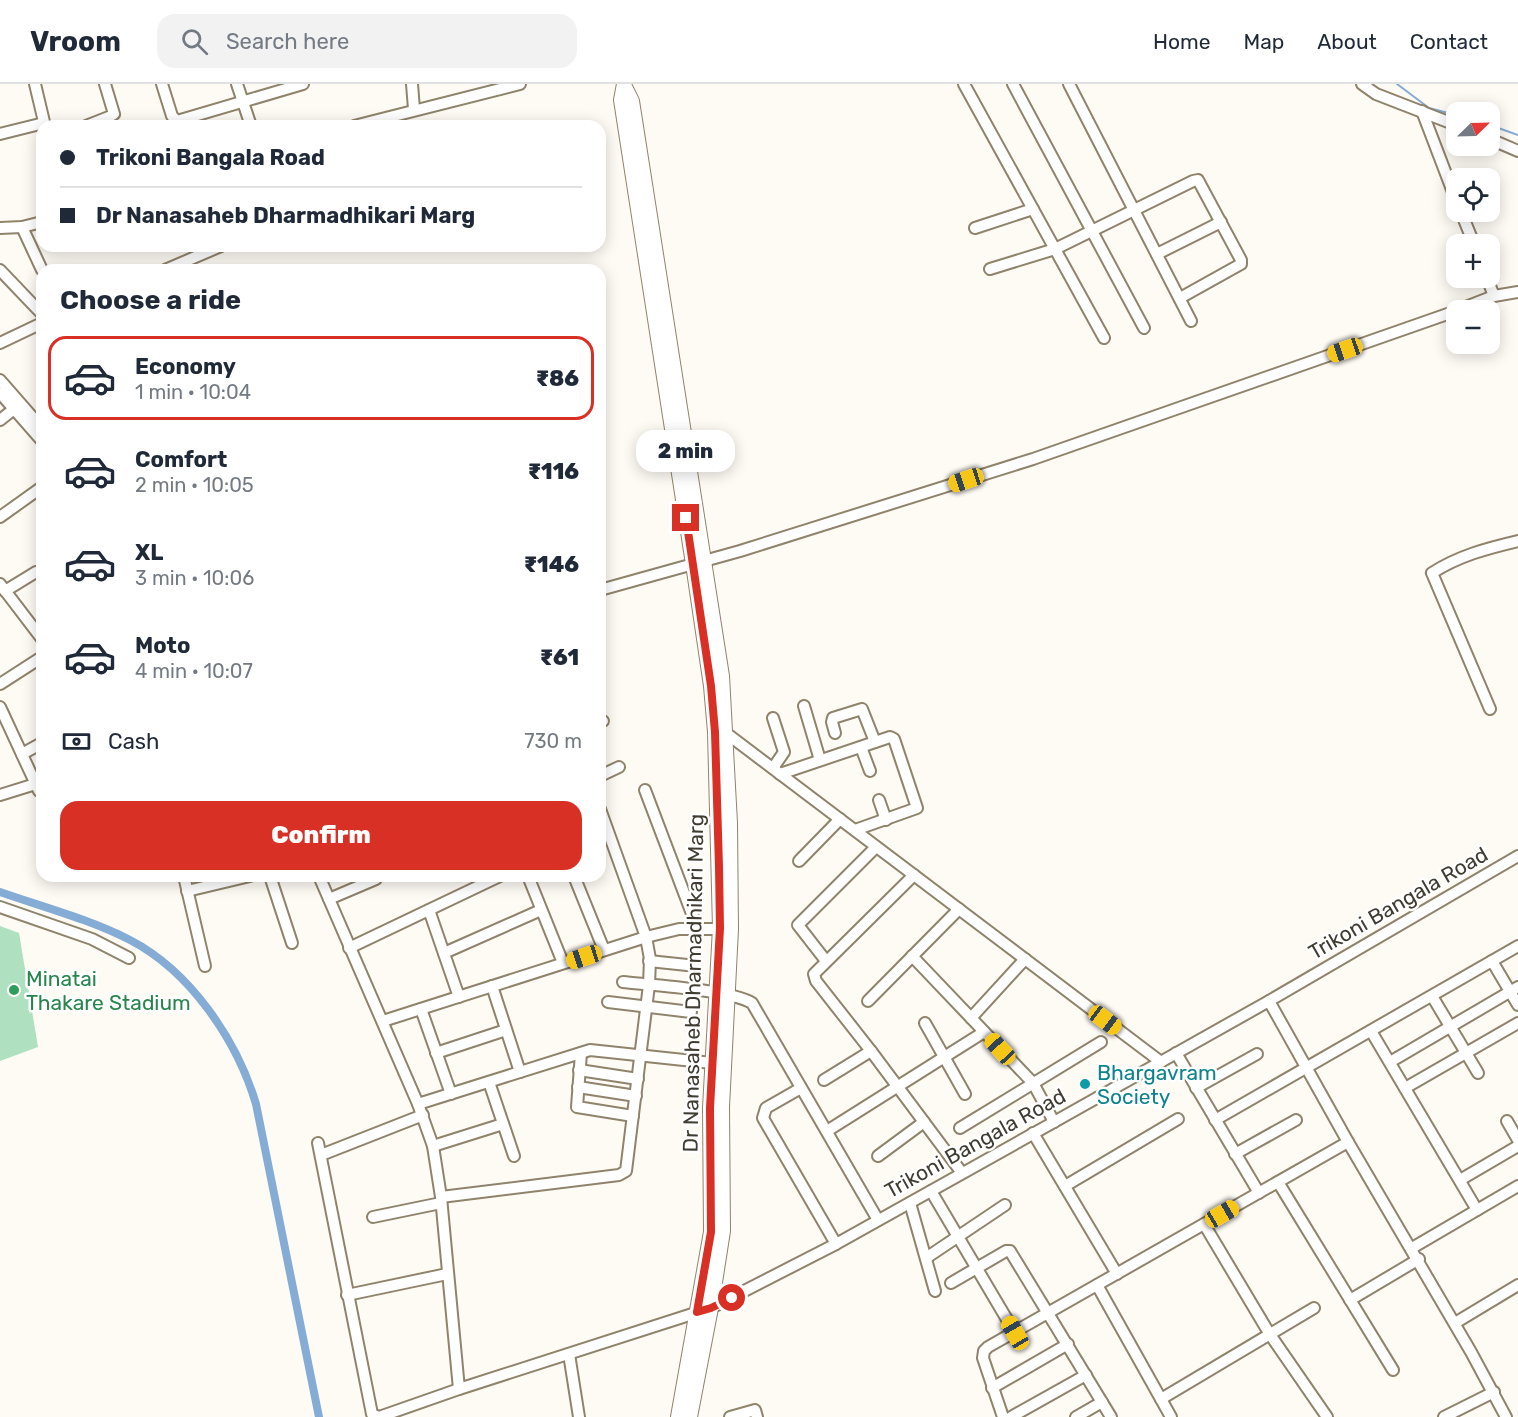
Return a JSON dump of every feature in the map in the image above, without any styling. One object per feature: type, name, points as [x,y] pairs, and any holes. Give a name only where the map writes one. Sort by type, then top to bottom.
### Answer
[{"type":"main road","name":"Dr Nanasaheb Dharmadhikari Marg","points":[[624,86],[632,101],[698,563],[722,676],[721,733],[730,823],[722,994],[723,1231],[690,1417]]},
{"type":"main road","name":"Dr Nanasaheb Dharmadhikari Marg","points":[[678,1417],[711,1232],[709,1138],[712,1063],[722,994]]},
{"type":"street","points":[[35,84],[43,120]]},
{"type":"street","points":[[101,120],[114,114],[105,84]]},
{"type":"street","points":[[162,84],[172,116],[176,120]]},
{"type":"street","points":[[237,84],[249,120]]},
{"type":"street","points":[[180,120],[303,84]]},
{"type":"street","points":[[412,84],[414,109]]},
{"type":"street","points":[[375,120],[520,84]]},
{"type":"street","points":[[964,84],[1104,338]]},
{"type":"street","points":[[1013,84],[1144,328]]},
{"type":"street","points":[[1069,84],[1191,321]]},
{"type":"street","points":[[1362,84],[1376,94],[1446,122]]},
{"type":"street","points":[[1422,111],[1446,174]]},
{"type":"street","points":[[0,134],[36,126]]},
{"type":"street","points":[[1500,143],[1518,151]]},
{"type":"street","points":[[990,268],[1055,249],[1198,180],[1241,260],[1241,266],[1180,298]]},
{"type":"street","points":[[975,228],[1033,209]]},
{"type":"street","points":[[1157,254],[1221,222]]},
{"type":"street","points":[[0,228],[36,224]]},
{"type":"street","points":[[22,227],[39,264]]},
{"type":"street","points":[[179,264],[207,252]]},
{"type":"street","points":[[0,270],[36,308]]},
{"type":"street","points":[[1490,288],[1494,296]]},
{"type":"street","points":[[1484,300],[1518,292]]},
{"type":"street","points":[[606,588],[698,563],[1033,459],[1446,315]]},
{"type":"street","points":[[0,344],[36,326]]},
{"type":"street","points":[[0,380],[36,421]]},
{"type":"street","points":[[0,393],[36,434]]},
{"type":"street","points":[[0,420],[14,409]]},
{"type":"street","points":[[0,517],[36,491]]},
{"type":"street","points":[[1490,709],[1432,573],[1442,566],[1483,550],[1518,541]]},
{"type":"street","points":[[36,572],[3,588],[36,631]]},
{"type":"street","points":[[0,684],[36,661]]},
{"type":"street","points":[[804,706],[820,760]]},
{"type":"street","points":[[0,707],[36,780]]},
{"type":"street","points":[[835,733],[833,718],[862,709],[875,742]]},
{"type":"street","points":[[773,718],[784,752],[776,771]]},
{"type":"street","points":[[721,733],[776,771],[1161,1062]]},
{"type":"street","points":[[776,771],[820,760],[890,737],[896,740],[918,806],[915,810],[855,831]]},
{"type":"street","points":[[22,754],[36,746]]},
{"type":"street","points":[[861,747],[870,771]]},
{"type":"street","points":[[606,773],[620,767]]},
{"type":"street","points":[[0,795],[36,788]]},
{"type":"street","points":[[0,802],[36,788]]},
{"type":"street","points":[[645,790],[697,927]]},
{"type":"street","points":[[879,800],[886,820]]},
{"type":"street","points":[[799,861],[840,819]]},
{"type":"street","points":[[373,1217],[441,1200],[622,1174],[627,1168],[650,961],[646,937],[606,826]]},
{"type":"street","points":[[826,961],[798,926],[876,847]]},
{"type":"street","name":"Trikoni Bangala Road","points":[[347,1294],[371,1412],[374,1416],[379,1417],[711,1308],[910,1203],[1269,1001],[1518,856]]},
{"type":"street","points":[[914,875],[815,972],[814,978],[871,1050],[962,1173]]},
{"type":"street","points":[[185,882],[205,966]]},
{"type":"street","points":[[187,891],[225,882]]},
{"type":"street","points":[[272,882],[292,944]]},
{"type":"street","points":[[322,882],[421,1110],[433,1146],[441,1200],[459,1389]]},
{"type":"street","points":[[329,899],[369,882]]},
{"type":"street","points":[[350,948],[487,882]]},
{"type":"street","points":[[530,882],[563,963]]},
{"type":"street","points":[[576,882],[604,950]]},
{"type":"street","points":[[0,907],[70,931],[129,958]]},
{"type":"street","points":[[867,1001],[959,909]]},
{"type":"street","points":[[429,910],[459,997]]},
{"type":"street","points":[[444,953],[541,910]]},
{"type":"street","points":[[383,1021],[646,937],[679,929],[725,928]]},
{"type":"street","points":[[1215,1120],[1518,946]]},
{"type":"street","points":[[912,956],[1033,1083],[1054,1122]]},
{"type":"street","points":[[971,1018],[1025,959]]},
{"type":"street","points":[[650,961],[687,965]]},
{"type":"street","points":[[1492,961],[1514,989],[1518,1005]]},
{"type":"street","points":[[623,982],[722,994],[748,1001],[755,1008],[878,1220]]},
{"type":"street","points":[[492,986],[520,1072]]},
{"type":"street","points":[[1390,1062],[1514,989]]},
{"type":"street","points":[[1432,996],[1478,1072]]},
{"type":"street","points":[[1269,1001],[1348,1142],[1419,1259],[1506,1417]]},
{"type":"street","points":[[608,1002],[691,1012]]},
{"type":"street","points":[[421,1009],[451,1094]]},
{"type":"street","points":[[925,1023],[965,1094]]},
{"type":"street","points":[[1405,1088],[1518,1023]]},
{"type":"street","points":[[436,1053],[506,1030]]},
{"type":"street","points":[[1371,1031],[1477,1210]]},
{"type":"street","points":[[827,1131],[984,1032]]},
{"type":"street","points":[[960,1128],[1101,1042]]},
{"type":"street","points":[[321,1155],[451,1094],[581,1053],[600,1050],[712,1063]]},
{"type":"street","points":[[824,1080],[871,1050]]},
{"type":"street","points":[[581,1053],[577,1107],[633,1116]]},
{"type":"street","points":[[1176,1053],[1258,1193]]},
{"type":"street","points":[[1196,1088],[1257,1054]]},
{"type":"street","points":[[579,1070],[638,1079]]},
{"type":"street","points":[[489,1082],[514,1156]]},
{"type":"street","points":[[578,1087],[636,1096]]},
{"type":"street","points":[[801,1088],[766,1108],[763,1118],[836,1244]]},
{"type":"street","points":[[1065,1186],[1178,1119]]},
{"type":"street","points":[[1235,1154],[1296,1120]]},
{"type":"street","points":[[1507,1121],[1518,1140]]},
{"type":"street","points":[[878,1156],[924,1122]]},
{"type":"street","points":[[433,1146],[503,1124]]},
{"type":"street","points":[[1033,1133],[1117,1274]]},
{"type":"street","points":[[1003,1417],[983,1358],[984,1351],[988,1347],[1348,1142]]},
{"type":"street","points":[[318,1143],[347,1294],[447,1274]]},
{"type":"street","points":[[1460,1180],[1518,1146]]},
{"type":"street","points":[[1278,1182],[1393,1370]]},
{"type":"street","points":[[1412,1248],[1518,1186]]},
{"type":"street","points":[[931,1191],[1015,1333]]},
{"type":"street","points":[[910,1203],[935,1291]]},
{"type":"street","points":[[926,1258],[1005,1205]]},
{"type":"street","points":[[1204,1224],[1269,1333],[1327,1417]]},
{"type":"street","points":[[951,1283],[1006,1251],[1010,1251],[1111,1417]]},
{"type":"street","points":[[1350,1300],[1419,1259]]},
{"type":"street","points":[[1097,1285],[1171,1417]]},
{"type":"street","points":[[1455,1323],[1518,1285]]},
{"type":"street","points":[[1161,1399],[1314,1308]]},
{"type":"street","points":[[992,1388],[1068,1344]]},
{"type":"street","points":[[570,1354],[579,1417]]},
{"type":"street","points":[[1011,1417],[1086,1375]]},
{"type":"street","points":[[1444,1417],[1494,1392]]},
{"type":"street","points":[[1076,1417],[1102,1402]]},
{"type":"street","points":[[730,1417],[755,1410],[757,1417]]},
{"type":"green space","name":"Minatai Thakare Stadium","points":[[0,926],[19,933],[38,1047],[0,1061]]},
{"type":"waterway","points":[[1397,84],[1429,108],[1446,112]]},
{"type":"waterway","points":[[1500,129],[1518,135]]},
{"type":"waterway","points":[[0,892],[98,926],[152,953],[191,989],[224,1032],[248,1080],[256,1104],[319,1417]]},
{"type":"place","name":"Minatai Thakare Stadium","points":[[14,990]]},
{"type":"place","name":"Bhargavram Society","points":[[1085,1084]]},
{"type":"route","points":[[686,518],[711,686],[715,732],[720,928],[709,1138],[711,1232],[697,1312],[732,1298]]}]
